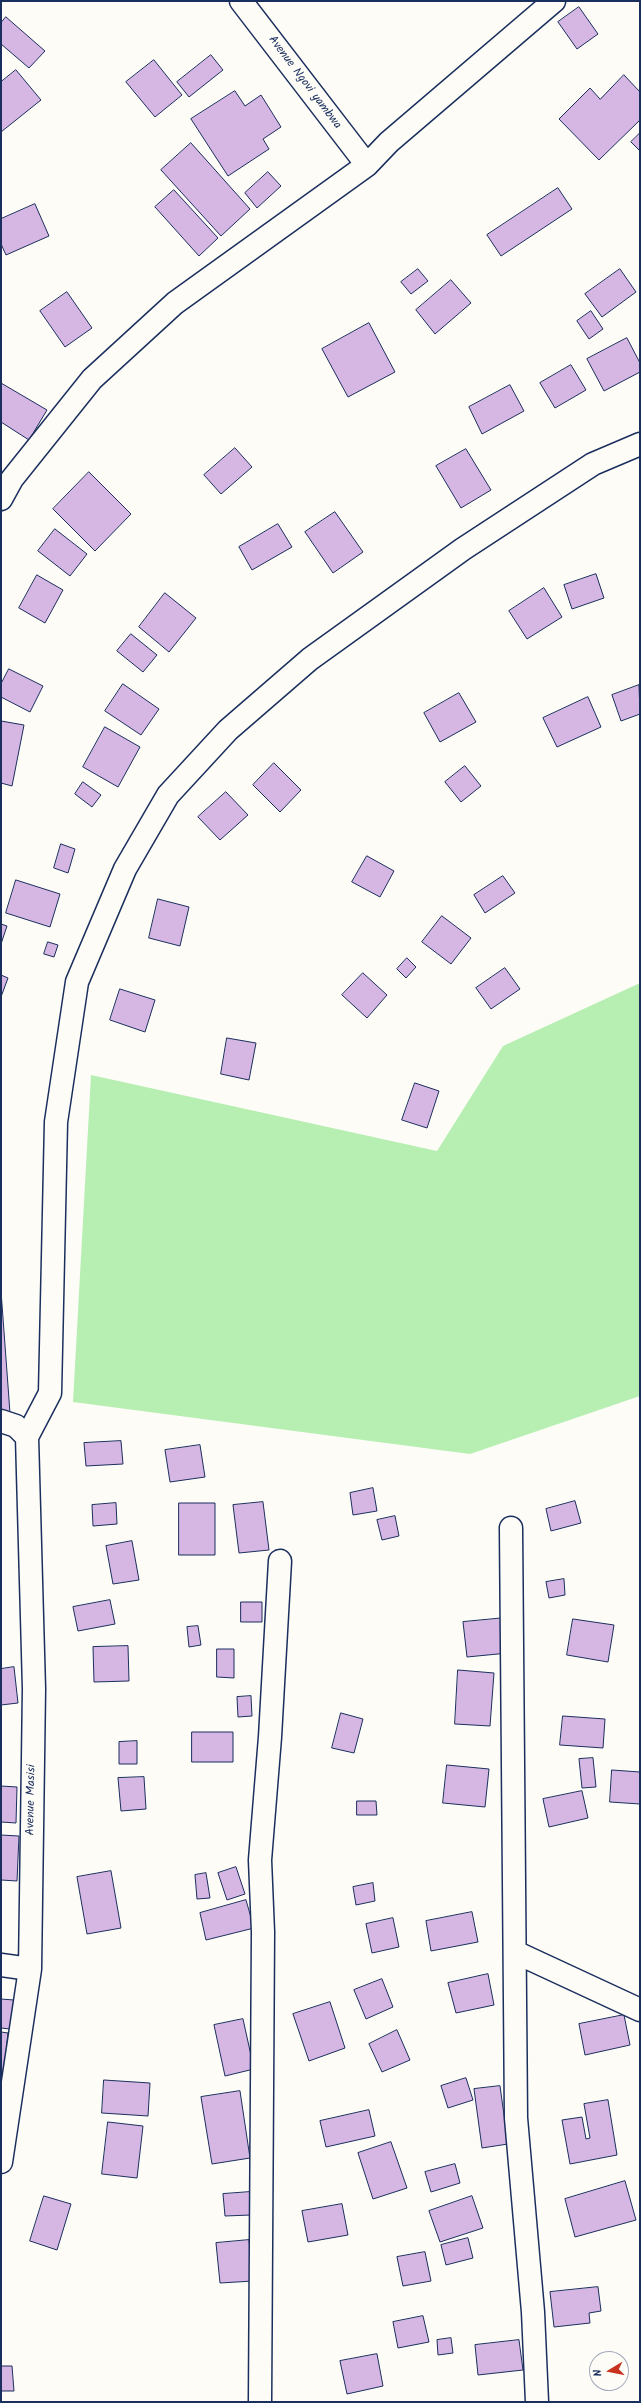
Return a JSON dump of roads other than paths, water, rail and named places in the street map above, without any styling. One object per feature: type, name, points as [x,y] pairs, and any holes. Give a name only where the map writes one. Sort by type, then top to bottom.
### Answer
[{"type":"street","name":"Avenue Ngovi yambwa","points":[[241,1],[367,165]]},
{"type":"street","points":[[1,499],[12,479],[92,379],[175,303],[367,165],[390,142],[554,1]]},
{"type":"street","points":[[1,1421],[16,1426],[27,1437],[50,1393],[56,1122],[77,982],[125,869],[168,795],[228,730],[310,659],[463,549],[593,464],[640,444]]},
{"type":"street","name":"Avenue Masisi","points":[[1,2162],[30,1969],[34,1690],[27,1437]]},
{"type":"street","points":[[511,1528],[516,2118],[533,2312],[537,2402]]},
{"type":"street","points":[[260,2402],[263,1932],[260,1860],[270,1737],[280,1561]]},
{"type":"street","points":[[515,1952],[640,2010]]},
{"type":"street","points":[[1,1965],[30,1969]]}]
